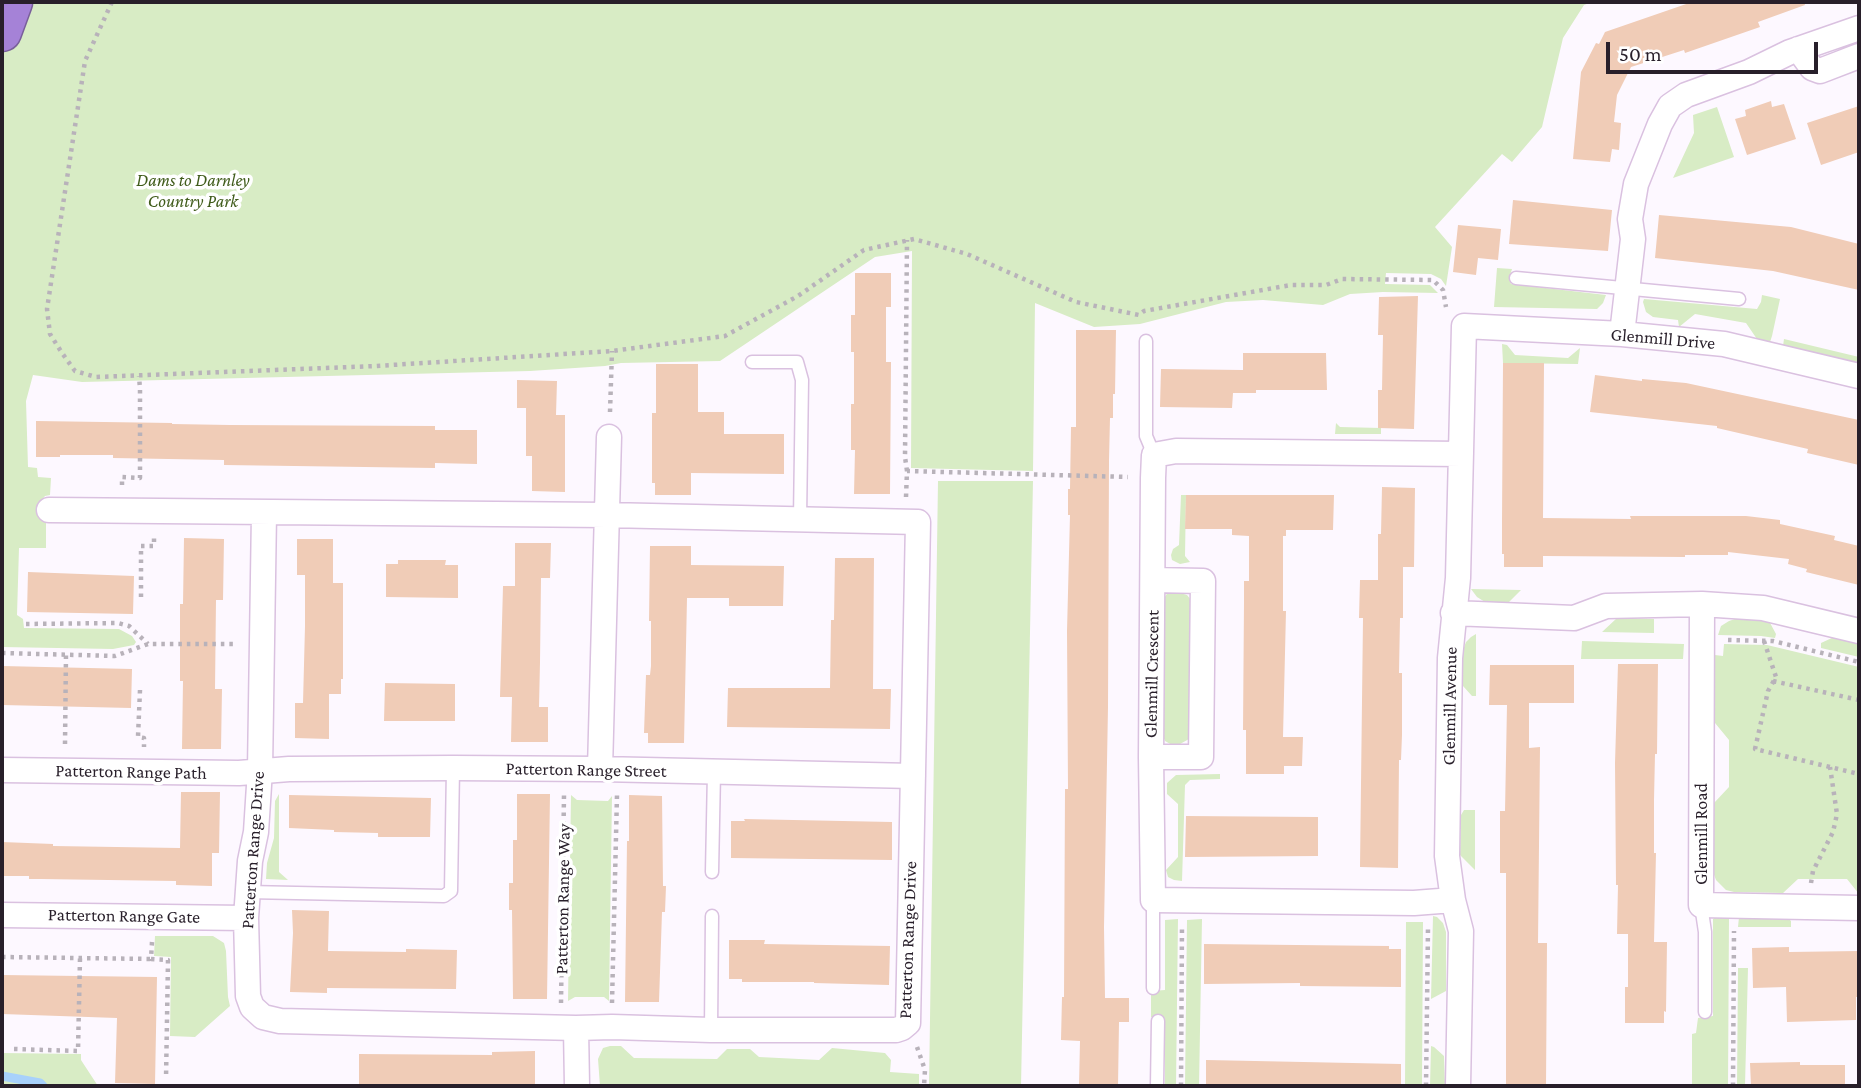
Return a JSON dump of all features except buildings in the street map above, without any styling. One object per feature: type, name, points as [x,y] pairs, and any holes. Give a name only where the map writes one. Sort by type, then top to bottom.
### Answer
[{"type":"highway","points":[[2,32],[13,2]]},
{"type":"street","points":[[1622,334],[1633,239],[1630,219],[1636,184],[1670,106],[1686,95],[1749,72],[1798,49],[1859,28]]},
{"type":"street","points":[[1798,49],[1812,68],[1820,71],[1859,56]]},
{"type":"street","name":"Glenmill Drive","points":[[1464,326],[1622,334],[1724,344],[1859,376]]},
{"type":"street","name":"Glenmill Avenue","points":[[1458,1086],[1461,931],[1452,900],[1447,856],[1450,658],[1458,578],[1464,326]]},
{"type":"street","points":[[609,437],[609,769]]},
{"type":"street","points":[[1154,467],[1176,451],[1461,454]]},
{"type":"street","name":"Glenmill Crescent","points":[[1153,900],[1151,757],[1154,467]]},
{"type":"street","points":[[49,510],[607,515],[918,522]]},
{"type":"street","name":"Patterton Range Drive","points":[[264,513],[260,770],[246,918],[248,996],[252,1007],[263,1017],[280,1021],[710,1030],[896,1030],[908,1023],[918,522]]},
{"type":"street","points":[[1151,757],[1201,757],[1203,581],[1153,580]]},
{"type":"street","points":[[1453,614],[1574,618],[1606,606],[1702,604],[1763,608],[1859,631]]},
{"type":"street","name":"Glenmill Road","points":[[1702,604],[1701,905],[1859,908]]},
{"type":"street","name":"Patterton Range Street","points":[[260,770],[609,769],[913,776]]},
{"type":"street","name":"Patterton Range Path","points":[[2,770],[239,773],[260,770]]},
{"type":"street","points":[[1153,900],[1414,903],[1452,900]]},
{"type":"street","name":"Patterton Range Gate","points":[[2,915],[246,918]]},
{"type":"street","points":[[568,1028],[577,1086]]},
{"type":"lane","points":[[1516,278],[1739,299]]},
{"type":"lane","points":[[1146,341],[1146,436],[1154,467]]},
{"type":"lane","points":[[752,362],[797,362],[800,371],[800,519]]},
{"type":"lane","points":[[247,891],[443,896],[451,891],[453,768]]},
{"type":"lane","points":[[712,872],[714,772]]},
{"type":"lane","points":[[1153,900],[1153,988]]},
{"type":"lane","points":[[1701,905],[1705,932],[1704,1012]]},
{"type":"lane","points":[[710,1030],[712,916]]},
{"type":"lane","points":[[1157,1086],[1158,1021]]},
{"type":"path","points":[[112,2],[85,61],[47,309],[50,334],[75,371],[96,377],[376,366],[612,351],[724,336],[798,296],[864,250],[914,239],[967,254],[1076,302],[1139,315],[1144,311],[1291,285],[1326,285],[1342,279],[1433,280],[1443,290],[1447,308],[1464,326]]},
{"type":"path","points":[[907,240],[906,497],[918,522]]},
{"type":"path","points":[[609,437],[612,351]]},
{"type":"path","points":[[122,511],[122,477],[140,478],[139,376]]},
{"type":"path","points":[[907,471],[1154,467]]},
{"type":"path","points":[[141,597],[141,546],[154,546],[156,511]]},
{"type":"path","points":[[26,624],[118,623],[129,626],[148,644]]},
{"type":"path","points":[[1702,639],[1773,641],[1859,662]]},
{"type":"path","points":[[1764,641],[1776,677],[1768,691],[1755,749],[1859,774]]},
{"type":"path","points":[[2,653],[115,656],[148,644],[262,644]]},
{"type":"path","points":[[64,771],[66,654]]},
{"type":"path","points":[[1773,681],[1859,700]]},
{"type":"path","points":[[139,690],[138,737],[144,738],[143,772]]},
{"type":"path","points":[[1807,907],[1813,871],[1833,832],[1837,814],[1830,767]]},
{"type":"path","name":"Patterton Range Way","points":[[565,769],[568,1028]]},
{"type":"path","points":[[609,769],[612,1027]]},
{"type":"path","points":[[1181,1086],[1182,900]]},
{"type":"path","points":[[1733,1086],[1735,905]]},
{"type":"path","points":[[151,959],[152,917]]},
{"type":"path","points":[[1426,1086],[1429,919]]},
{"type":"path","points":[[2,957],[168,960],[166,1079]]},
{"type":"path","points":[[14,1049],[78,1051],[80,958]]},
{"type":"path","points":[[908,1023],[925,1070],[925,1086]]},
{"type":"green space","name":"Dams to Darnley Country Park","points":[[2,2],[1592,2],[1584,5],[1563,38],[1542,127],[1512,162],[1502,154],[1435,227],[1452,247],[1446,286],[1441,279],[1431,274],[1386,273],[1385,284],[1430,285],[1438,293],[1350,294],[1323,305],[1263,300],[1226,302],[1140,324],[1094,327],[1035,303],[1033,471],[911,468],[912,251],[875,257],[720,361],[621,363],[530,371],[82,382],[33,375],[26,401],[28,467],[37,468],[38,477],[51,478],[50,495],[41,501],[40,516],[46,522],[46,548],[19,548],[17,615],[23,619],[24,628],[119,629],[132,636],[136,642],[134,645],[113,649],[2,647]]},
{"type":"green space","points":[[1717,107],[1734,157],[1673,178],[1694,133],[1693,115]]},
{"type":"green space","points":[[1497,268],[1512,269],[1509,279],[1511,284],[1606,295],[1597,309],[1494,307]]},
{"type":"green space","points":[[1762,295],[1780,299],[1770,342],[1759,342],[1746,323],[1695,314],[1679,327],[1678,320],[1653,317],[1646,312],[1643,302],[1644,299],[1757,309]]},
{"type":"green space","points":[[1784,339],[1859,357],[1859,366],[1783,346]]},
{"type":"green space","points":[[1502,344],[1507,345],[1515,355],[1568,358],[1580,348],[1578,364],[1503,363]]},
{"type":"green space","points":[[1336,423],[1340,427],[1381,428],[1381,434],[1335,434]]},
{"type":"green space","points":[[938,481],[1033,481],[1021,1086],[929,1086]]},
{"type":"green space","points":[[1181,495],[1186,495],[1185,556],[1190,562],[1180,564],[1172,560],[1171,555],[1173,549],[1179,545]]},
{"type":"green space","points":[[1471,589],[1521,590],[1508,603],[1485,602]]},
{"type":"green space","points":[[1168,592],[1187,595],[1191,600],[1189,739],[1172,745],[1165,741],[1162,734],[1163,600]]},
{"type":"green space","points":[[1617,618],[1654,619],[1654,633],[1602,632]]},
{"type":"green space","points":[[1738,618],[1769,621],[1776,634],[1775,638],[1718,635],[1721,626]]},
{"type":"green space","points":[[1476,634],[1476,696],[1472,696],[1463,686],[1463,650],[1466,642]]},
{"type":"green space","points":[[1834,637],[1859,644],[1859,657],[1821,648],[1821,643]]},
{"type":"green space","points":[[1582,641],[1684,644],[1683,659],[1581,659]]},
{"type":"green space","points":[[1724,644],[1767,645],[1859,667],[1859,894],[1847,879],[1798,879],[1783,893],[1734,892],[1726,890],[1716,880],[1713,872],[1714,803],[1729,787],[1729,740],[1715,723],[1715,655],[1723,656]]},
{"type":"green space","points":[[1220,774],[1220,779],[1190,780],[1185,785],[1182,881],[1174,880],[1168,877],[1166,870],[1178,857],[1178,804],[1167,794],[1167,783],[1176,775]]},
{"type":"green space","points":[[279,794],[279,872],[288,880],[266,879],[274,838],[275,801]]},
{"type":"green space","points":[[571,795],[577,800],[608,801],[612,796],[609,1001],[604,997],[575,997],[568,1001]]},
{"type":"green space","points":[[1464,810],[1475,810],[1475,870],[1460,855],[1461,815]]},
{"type":"green space","points":[[1433,916],[1443,923],[1446,932],[1446,991],[1431,999]]},
{"type":"green space","points":[[1729,917],[1728,1086],[1692,1086],[1692,1034],[1696,1033],[1698,1018],[1713,1016],[1713,919]]},
{"type":"green space","points":[[1739,917],[1788,918],[1791,927],[1738,927]]},
{"type":"green space","points":[[1178,919],[1176,1086],[1165,1086],[1165,1018],[1151,1017],[1151,991],[1165,990],[1165,920]]},
{"type":"green space","points":[[1202,919],[1199,1086],[1185,1086],[1187,920]]},
{"type":"green space","points":[[1406,922],[1423,922],[1422,1086],[1405,1086]]},
{"type":"green space","points":[[155,936],[213,936],[224,943],[230,1006],[195,1037],[170,1036],[171,957],[154,956]]},
{"type":"green space","points":[[1738,968],[1748,968],[1745,1086],[1737,1086]]},
{"type":"green space","points":[[621,1046],[634,1058],[717,1059],[727,1049],[750,1049],[759,1057],[819,1060],[832,1048],[885,1053],[891,1060],[890,1072],[919,1074],[919,1086],[600,1086],[598,1059],[603,1048]]},
{"type":"green space","points":[[1431,1046],[1444,1056],[1445,1086],[1430,1086]]},
{"type":"green space","points":[[2,1053],[81,1054],[81,1060],[98,1086],[2,1086]]},
{"type":"waterway","points":[[2,1076],[40,1083],[43,1086]]}]
